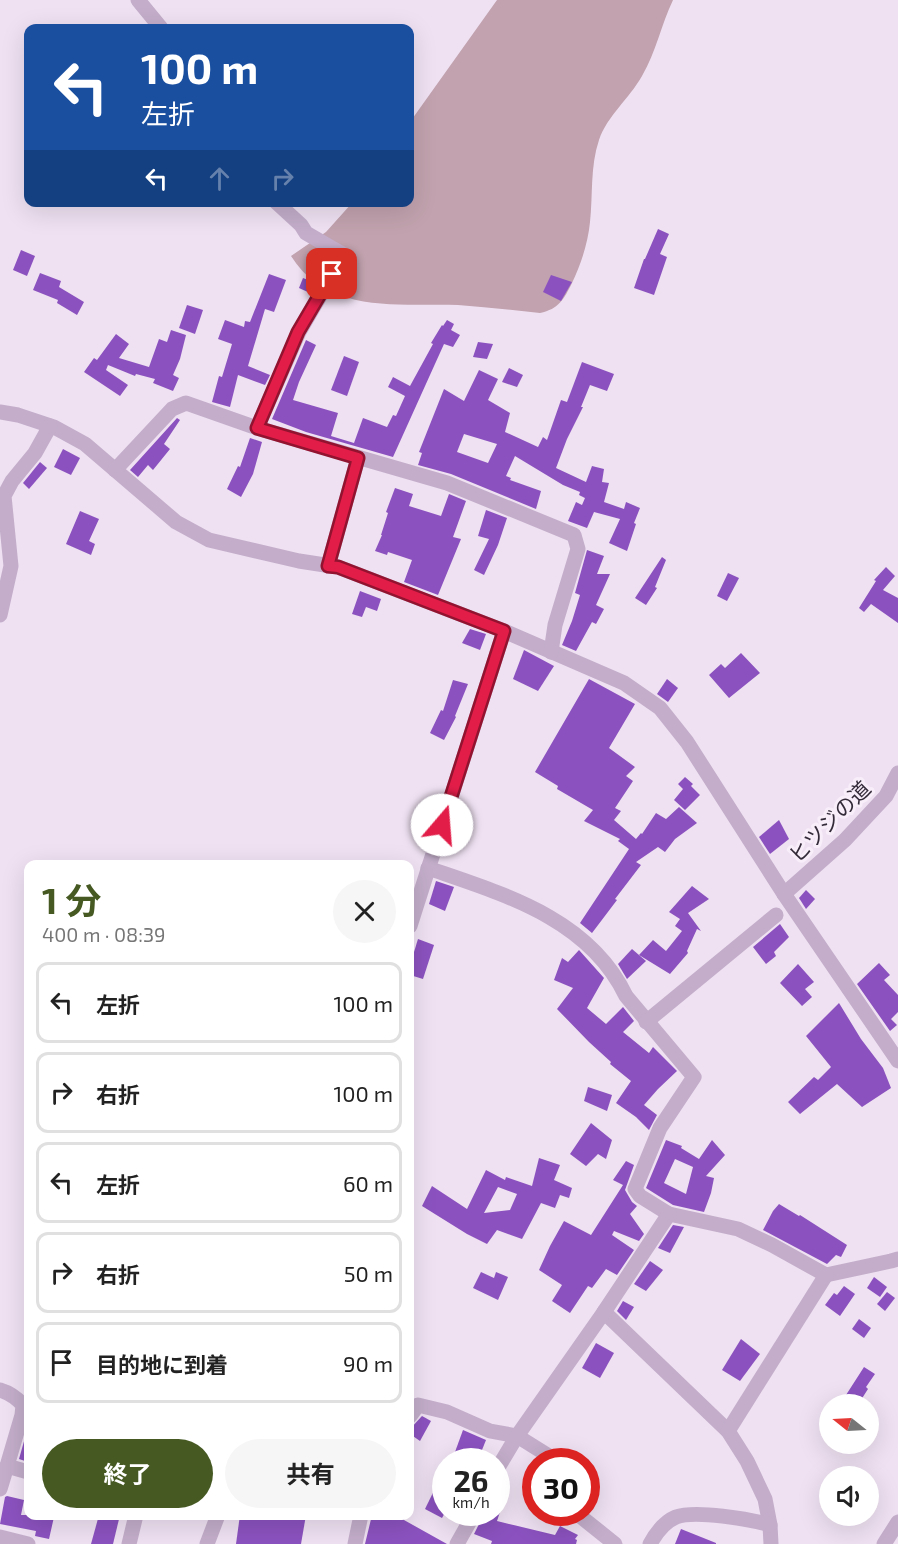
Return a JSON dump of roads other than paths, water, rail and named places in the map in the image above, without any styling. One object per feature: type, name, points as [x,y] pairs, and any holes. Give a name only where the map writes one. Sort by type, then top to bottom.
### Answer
[{"type":"street","points":[[138,0],[158,24]]},
{"type":"street","points":[[257,428],[298,332],[344,255],[306,233],[301,225],[281,207]]},
{"type":"street","points":[[115,470],[172,409],[186,403],[257,428],[447,483],[574,535],[578,549],[555,625],[551,652]]},
{"type":"street","points":[[0,412],[18,415],[50,426],[86,444],[176,522],[209,540],[299,561],[338,567],[504,631],[624,683],[660,708],[687,742],[784,894],[898,1061]]},
{"type":"street","points":[[0,615],[11,566],[4,496],[12,481],[35,453],[50,426]]},
{"type":"street","points":[[328,566],[358,458]]},
{"type":"street","points":[[414,913],[504,631]]},
{"type":"street","name":"ヒツジの道","points":[[784,894],[845,840],[886,795],[898,773]]},
{"type":"street","points":[[428,868],[510,897],[565,925],[594,950],[646,1022],[694,1077],[660,1128],[635,1190],[640,1196],[669,1214],[738,1229],[826,1275],[898,1259]]},
{"type":"street","points":[[646,1022],[776,915]]},
{"type":"street","points":[[509,1448],[669,1214]]},
{"type":"street","points":[[728,1431],[826,1275]]},
{"type":"street","points":[[604,1312],[728,1431],[747,1461],[765,1499],[771,1544]]},
{"type":"street","points":[[0,1390],[17,1398],[24,1409]]},
{"type":"street","points":[[414,1410],[418,1405],[447,1412],[490,1431],[516,1436],[536,1448]]},
{"type":"street","points":[[0,1489],[6,1457],[24,1420]]},
{"type":"street","points":[[6,1457],[24,1469]]},
{"type":"street","points":[[650,1544],[656,1533],[677,1516],[721,1516],[770,1525]]},
{"type":"street","points":[[129,1544],[135,1520]]},
{"type":"street","points":[[207,1544],[216,1520]]},
{"type":"street","points":[[355,1544],[360,1520]]},
{"type":"street","points":[[884,1544],[898,1522]]},
{"type":"street","points":[[458,1544],[468,1526]]},
{"type":"street","points":[[592,1526],[615,1544]]},
{"type":"street","points":[[0,1537],[28,1544]]}]
